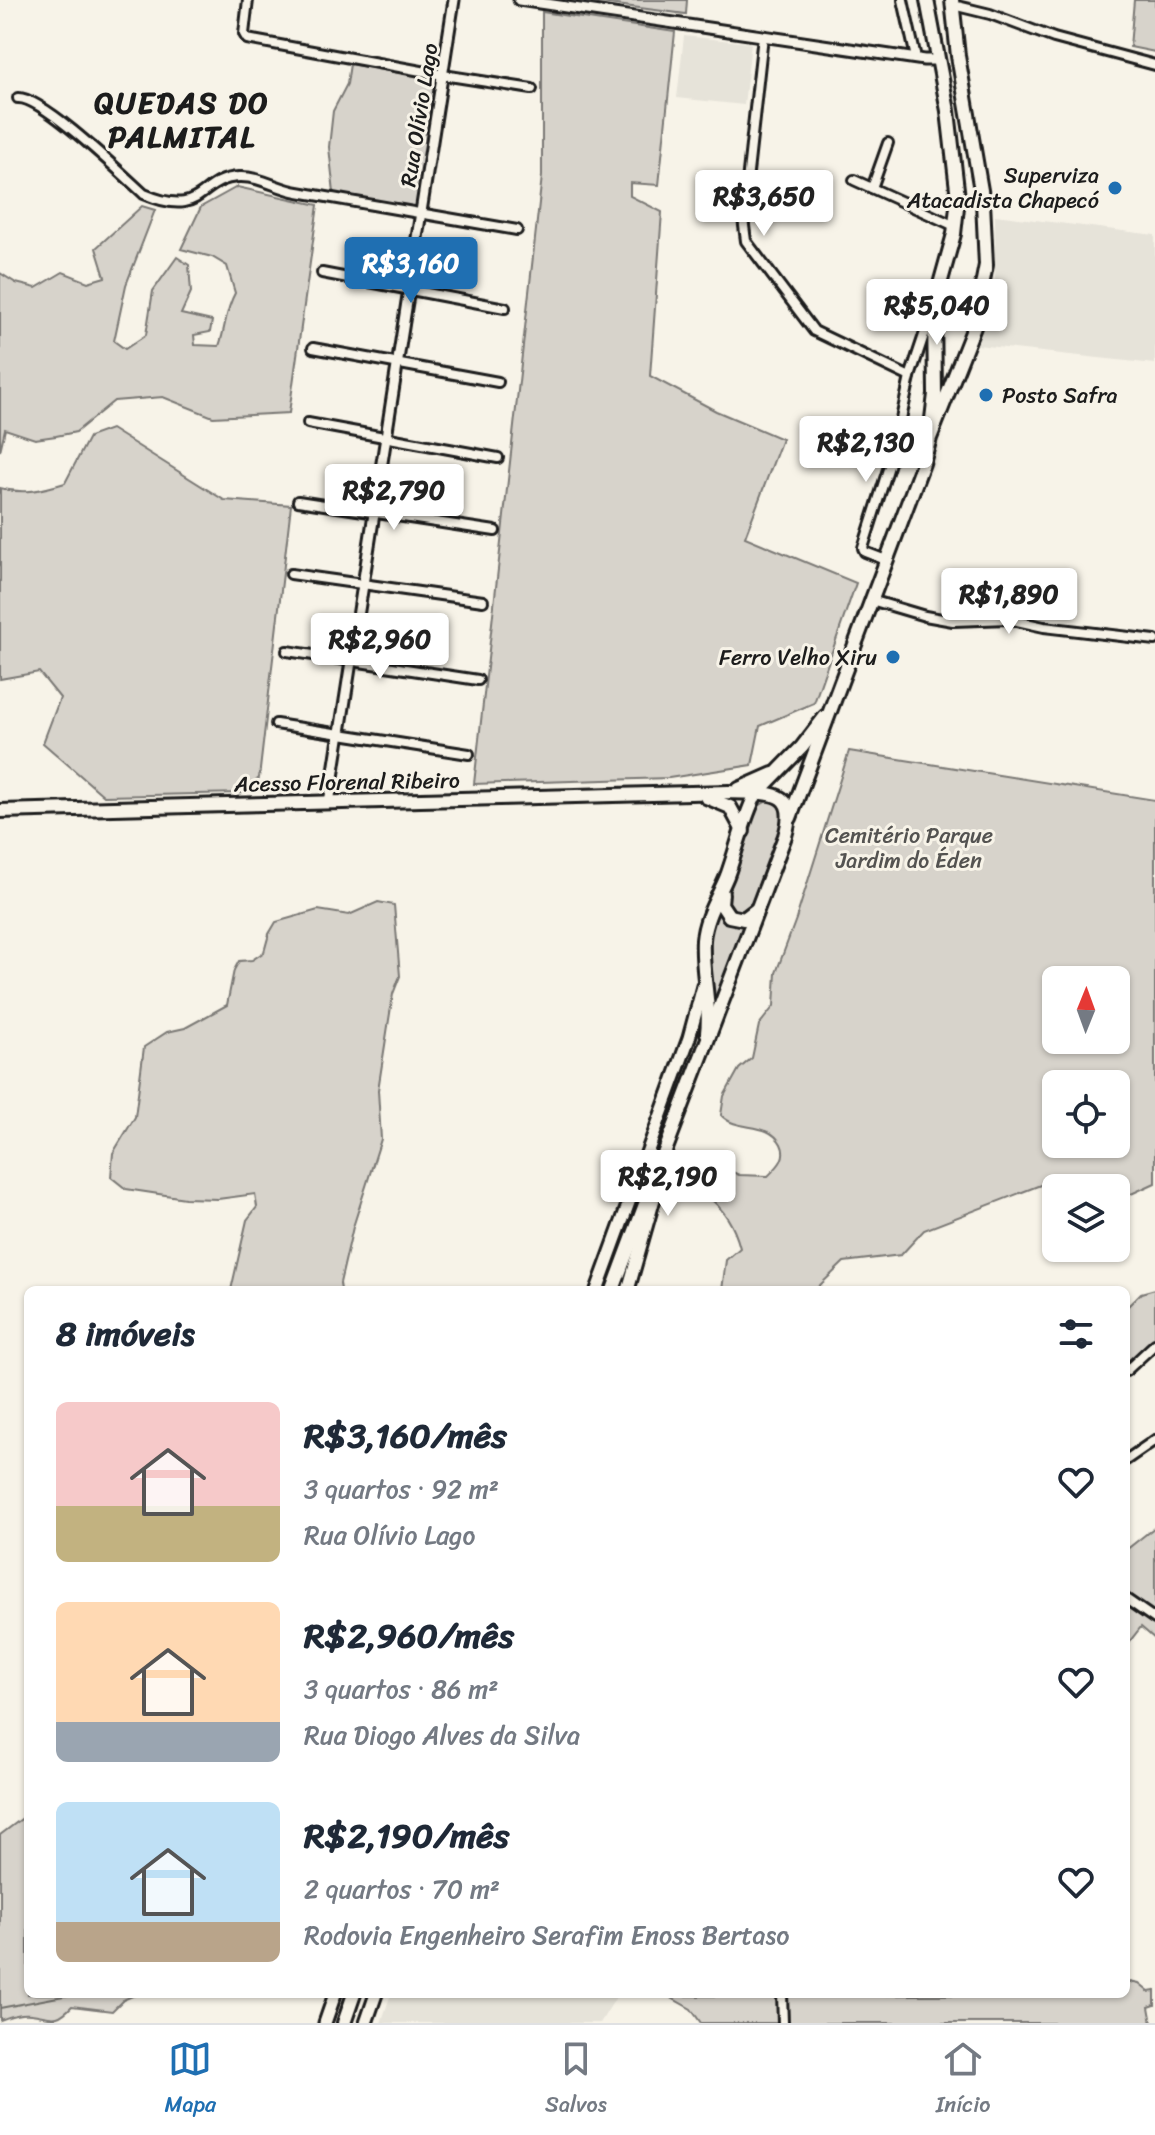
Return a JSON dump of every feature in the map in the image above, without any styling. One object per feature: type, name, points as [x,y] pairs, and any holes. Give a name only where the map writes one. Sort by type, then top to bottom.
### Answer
[{"type":"main road","points":[[927,0],[955,162],[958,198],[955,226],[934,306],[935,394],[930,438]]},
{"type":"main road","points":[[614,1286],[834,705],[979,309],[986,248],[985,221],[952,3]]},
{"type":"main road","points":[[941,285],[946,312],[951,316],[970,314],[979,309]]},
{"type":"main road","points":[[706,1048],[709,1018],[702,956],[705,925],[756,794],[802,747],[834,705]]},
{"type":"main road","points":[[729,792],[773,774]]},
{"type":"main road","name":"Acesso Florenal Ribeiro","points":[[0,811],[729,792],[783,798],[787,802],[790,818]]},
{"type":"main road","name":"Acesso Florenal Ribeiro","points":[[696,794],[716,799],[730,807],[743,832]]},
{"type":"main road","points":[[724,882],[721,904],[729,916],[744,919],[759,906]]},
{"type":"main road","points":[[598,1286],[689,1038],[703,993],[704,977]]},
{"type":"main road","points":[[629,1286],[660,1187],[670,1136]]},
{"type":"main road","points":[[325,2023],[334,1998]]},
{"type":"main road","points":[[344,2023],[353,1998]]},
{"type":"main road","points":[[366,2023],[375,1998]]},
{"type":"street","points":[[248,0],[244,34],[247,39],[532,89]]},
{"type":"street","name":"Rua Olívio Lago","points":[[329,803],[454,0]]},
{"type":"street","points":[[519,0],[939,60]]},
{"type":"street","points":[[903,0],[916,58]]},
{"type":"street","points":[[952,3],[1054,38],[1155,65]]},
{"type":"street","points":[[763,36],[743,218],[746,241],[814,331],[910,377]]},
{"type":"street","points":[[18,98],[27,98],[69,128],[144,194],[158,200],[189,203],[223,180],[245,177],[294,192],[517,230]]},
{"type":"street","points":[[872,188],[888,143]]},
{"type":"street","points":[[854,180],[955,226]]},
{"type":"street","points":[[322,273],[505,308]]},
{"type":"street","points":[[886,560],[865,552],[863,548],[895,447],[910,377],[934,306]]},
{"type":"street","points":[[313,348],[498,382]]},
{"type":"street","points":[[308,423],[498,458]]},
{"type":"street","points":[[298,501],[495,531]]},
{"type":"street","points":[[291,574],[483,601]]},
{"type":"street","points":[[871,600],[939,619],[1008,619],[1044,627],[1155,640]]},
{"type":"street","points":[[287,651],[478,680]]},
{"type":"street","points":[[276,724],[469,754]]},
{"type":"street","points":[[1130,1367],[1155,1344]]},
{"type":"street","points":[[1130,1457],[1155,1440]]},
{"type":"street","points":[[1130,1602],[1155,1619]]},
{"type":"street","points":[[782,1998],[783,2023]]},
{"type":"shaded area","points":[[684,36],[751,43],[744,105],[677,98]]},
{"type":"shaded area","points":[[995,215],[1155,235],[1155,364],[977,345],[995,286]]},
{"type":"shaded area","points":[[390,1998],[616,1998],[600,2023],[381,2023]]},
{"type":"green space","points":[[578,0],[687,0],[686,14]]},
{"type":"green space","points":[[1134,0],[1155,0],[1155,52],[1130,47]]},
{"type":"green space","points":[[542,12],[675,32],[659,185],[630,183],[630,196],[662,212],[650,376],[716,411],[782,439],[745,537],[856,583],[814,703],[760,726],[752,765],[669,778],[474,784],[542,176]]},
{"type":"green space","points":[[350,64],[440,80],[418,208],[334,193],[329,147],[333,111],[347,84]]},
{"type":"green space","points":[[237,187],[318,205],[289,413],[213,417],[163,397],[114,401],[76,432],[35,439],[5,429],[0,451],[0,273],[16,283],[36,288],[63,272],[88,282],[105,277],[96,248],[142,206],[155,210],[126,285],[114,341],[125,349],[146,335],[153,291],[177,257],[189,265],[191,292],[181,314],[212,321],[210,332],[194,335],[195,345],[219,346],[235,293],[227,266],[212,257],[181,249],[201,207]]},
{"type":"green space","points":[[111,429],[224,500],[291,505],[259,778],[243,793],[104,796],[43,743],[60,698],[39,672],[0,679],[0,488],[32,491],[65,483],[89,437]]},
{"type":"green space","name":"Cemitério Parque Jardim do Éden","points":[[849,751],[1155,800],[1155,1183],[1130,1195],[1130,1174],[1042,1174],[1042,1184],[924,1230],[901,1255],[844,1262],[819,1286],[723,1286],[726,1260],[740,1248],[728,1218],[706,1195],[705,1172],[711,1162],[739,1175],[768,1176],[782,1158],[781,1144],[768,1132],[735,1124],[721,1115],[724,1096],[739,1069],[752,1058],[759,1025],[774,1006],[776,973]]},
{"type":"green space","points":[[767,801],[777,802],[784,817],[752,907],[736,912],[726,906],[725,890],[757,807]]},
{"type":"green space","points":[[378,902],[394,905],[400,976],[393,994],[378,1090],[381,1139],[353,1227],[340,1286],[232,1286],[247,1220],[257,1207],[255,1194],[218,1199],[185,1198],[126,1189],[111,1177],[113,1153],[135,1117],[144,1047],[167,1032],[185,1028],[227,1005],[234,970],[239,961],[252,960],[264,952],[276,922],[318,910],[349,915]]},
{"type":"green space","points":[[714,908],[725,919],[745,926],[713,1007],[705,946]]},
{"type":"green space","points":[[1155,1289],[1155,1344],[1130,1367],[1130,1304],[1141,1293]]},
{"type":"green space","points":[[1155,1527],[1155,1639],[1141,1627],[1130,1641],[1130,1547]]},
{"type":"green space","points":[[24,1817],[24,1998],[128,1998],[112,2011],[72,2006],[58,2017],[23,2014],[0,2020],[0,1835]]},
{"type":"green space","points":[[1130,1982],[1139,1984],[1149,1992],[1155,1991],[1155,2005],[1149,2007],[1152,2023],[701,2023],[691,2009],[672,1998],[1130,1998]]},
{"type":"waterway","points":[[0,2008],[53,1998]]},
{"type":"place","name":"Superviza Atacadista Chapecó","points":[[1115,188]]},
{"type":"place","name":"Posto Safra","points":[[986,395]]},
{"type":"place","name":"Ferro Velho Xiru","points":[[893,657]]},
{"type":"district","name":"QUEDAS DO PALMITAL","points":[[182,120]]}]
